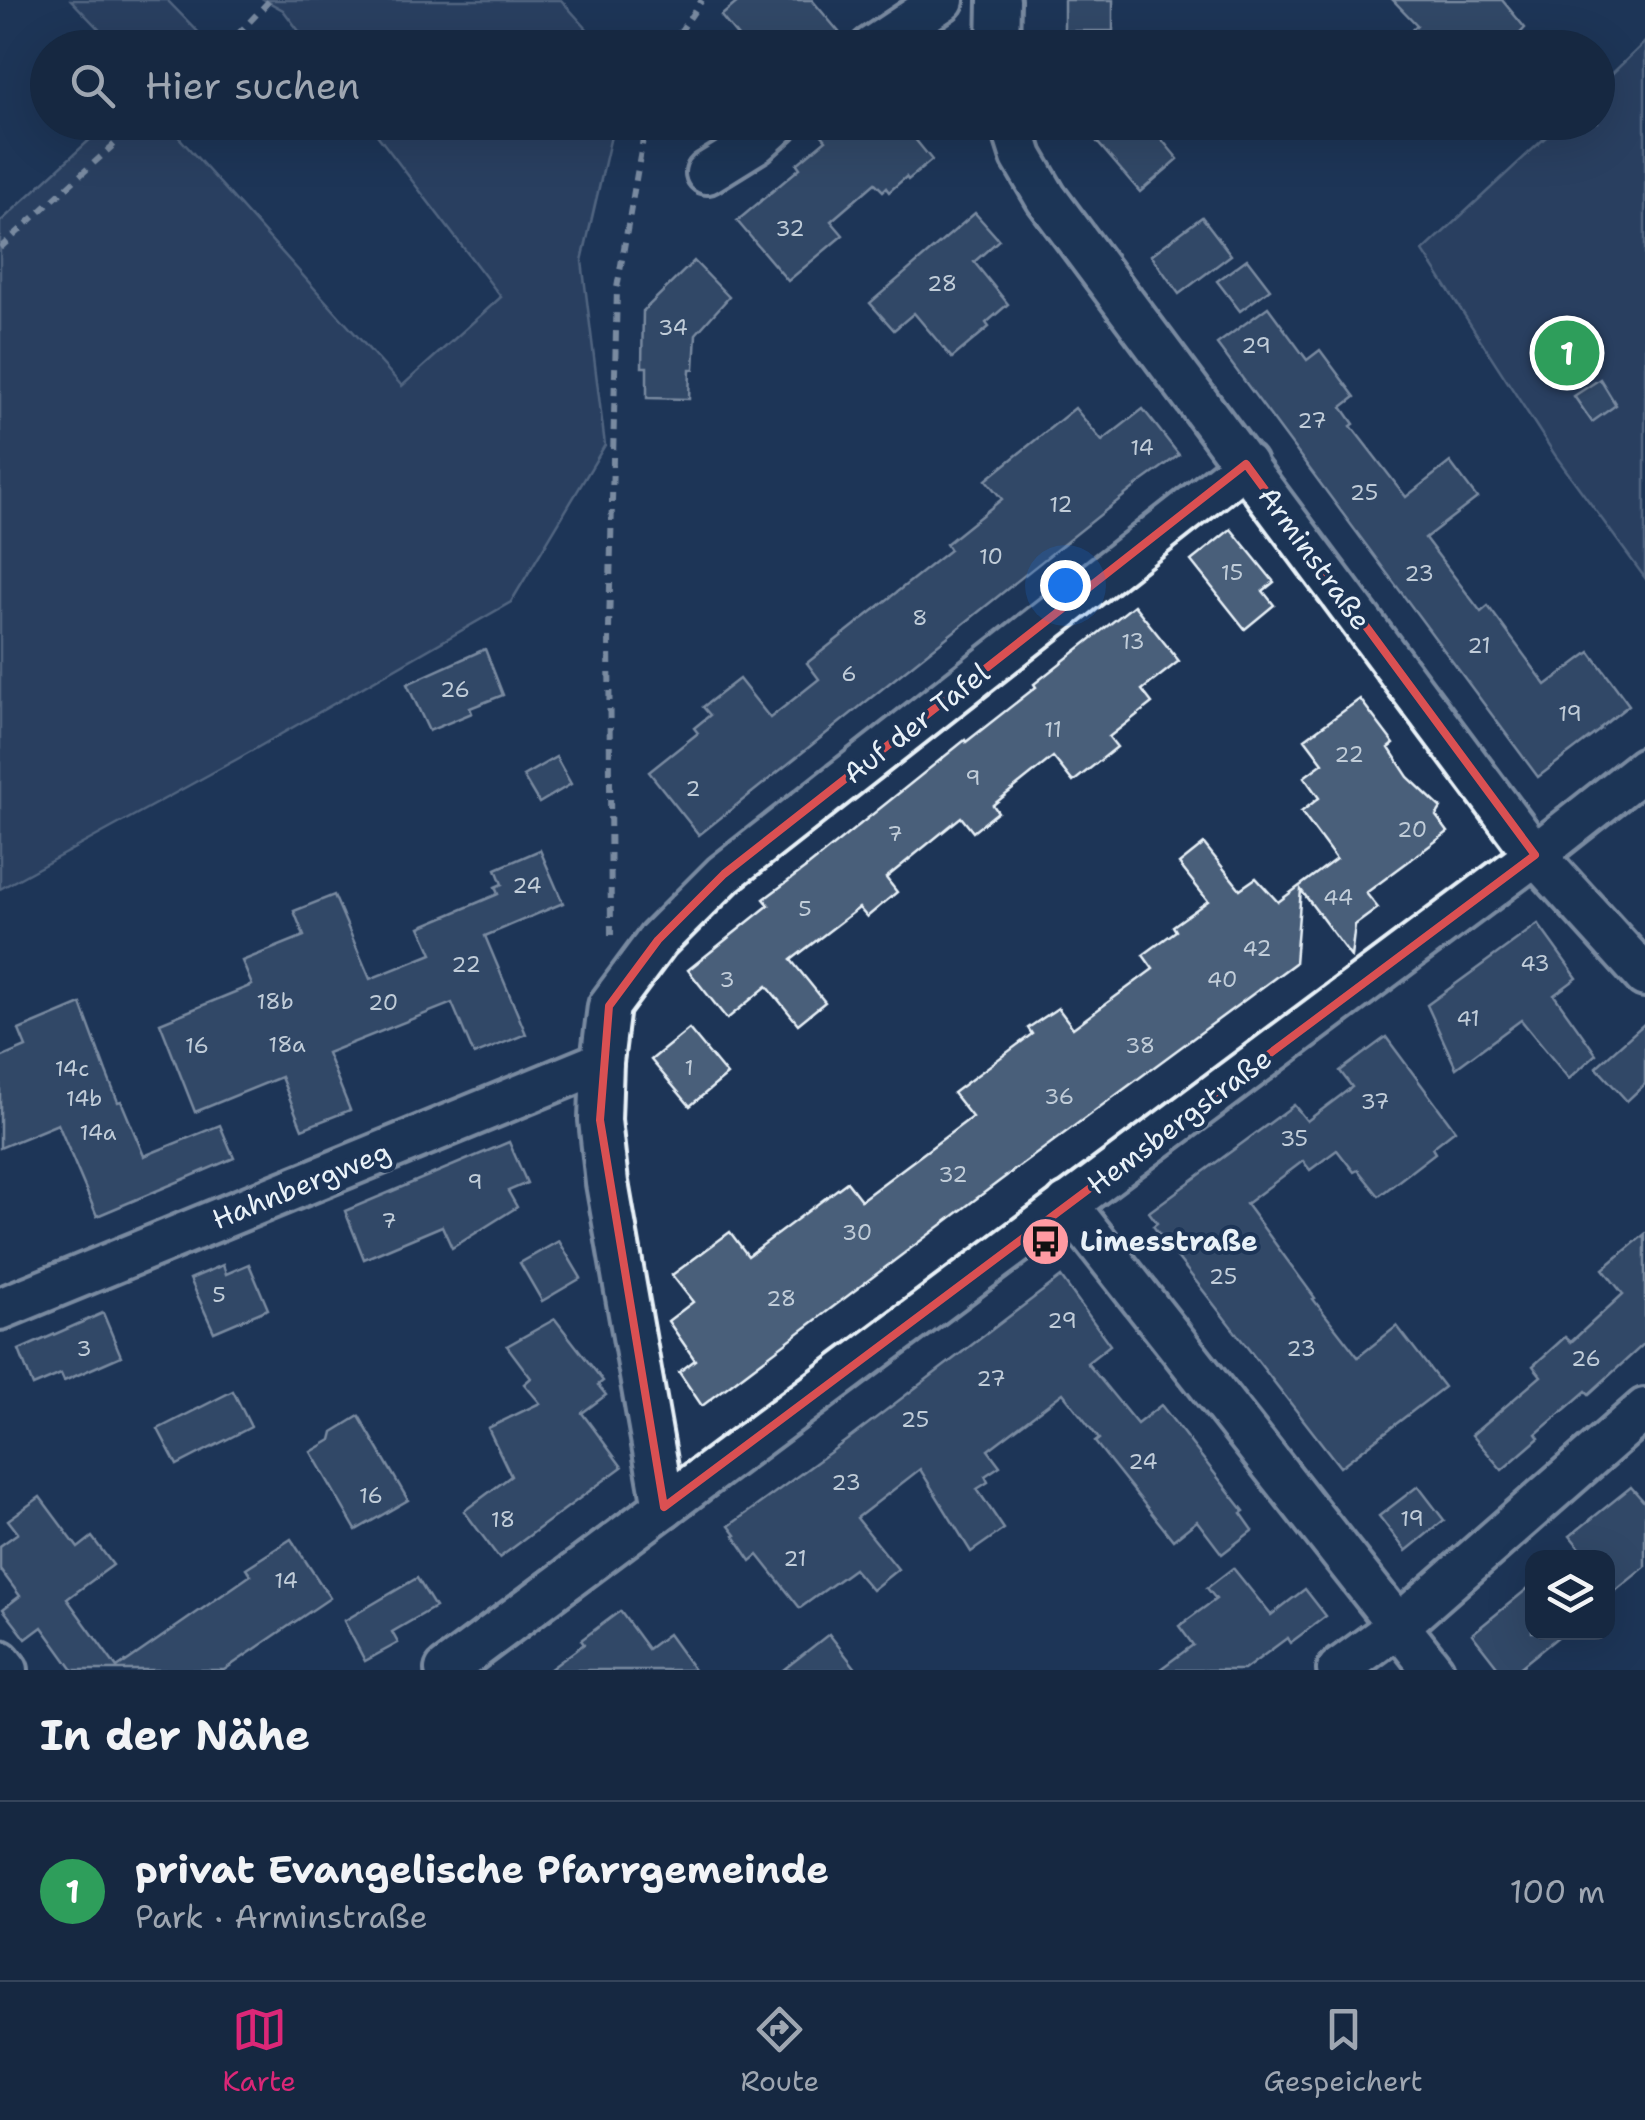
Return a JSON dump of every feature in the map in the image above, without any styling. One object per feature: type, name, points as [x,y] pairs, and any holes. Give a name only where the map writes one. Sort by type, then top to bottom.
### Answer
[{"type":"street","points":[[898,30],[942,0]]},
{"type":"street","points":[[998,30],[999,0]]},
{"type":"street","points":[[706,173],[759,140]]},
{"type":"street","name":"Arminstraße","points":[[1016,140],[1022,158],[1046,198],[1535,854],[1645,976]]},
{"type":"street","name":"Auf der Tafel","points":[[602,1062],[609,1006],[658,940],[724,874],[1246,464]]},
{"type":"street","name":"Hemsbergstraße","points":[[446,1670],[1645,768]]},
{"type":"street","points":[[602,1062],[600,1120],[607,1183],[664,1507]]},
{"type":"street","name":"Hahnbergweg","points":[[0,1309],[602,1062]]},
{"type":"street","points":[[1067,1204],[1433,1670]]},
{"type":"street","points":[[1338,1670],[1398,1626],[1645,1409]]},
{"type":"street","points":[[0,1661],[7,1670]]},
{"type":"path","points":[[242,30],[270,0]]},
{"type":"path","points":[[681,30],[702,0]]},
{"type":"path","points":[[0,248],[119,140]]},
{"type":"path","points":[[611,937],[610,628],[617,288],[643,140]]},
{"type":"highlighted area","points":[[1246,464],[1535,855],[664,1507],[600,1120],[609,1006],[658,940],[724,874]]},
{"type":"shaded area","points":[[71,0],[167,0],[196,30],[100,30]]},
{"type":"shaded area","points":[[265,0],[561,0],[588,30],[298,30],[283,10]]},
{"type":"shaded area","points":[[1645,42],[1645,578],[1555,455],[1423,251],[1543,140],[1615,140],[1615,71]]},
{"type":"shaded area","points":[[89,140],[181,140],[402,386],[501,297],[381,140],[610,140],[582,261],[605,445],[511,602],[0,889],[0,222]]},
{"type":"building","points":[[740,0],[812,0],[837,30],[732,30],[721,16]]},
{"type":"building","points":[[1064,0],[1113,0],[1113,30],[1064,30]]},
{"type":"building","points":[[1393,0],[1502,0],[1525,28],[1412,30],[1417,25]]},
{"type":"building","points":[[826,140],[916,140],[932,160],[889,192],[875,183],[831,221],[843,235],[788,281],[737,221],[800,168],[797,164]]},
{"type":"building","points":[[1095,140],[1162,140],[1178,159],[1140,192]]},
{"type":"building","points":[[975,213],[999,240],[974,262],[1008,304],[986,323],[989,327],[952,358],[914,313],[894,330],[870,303]]},
{"type":"building","points":[[1202,217],[1231,255],[1179,294],[1151,255]]},
{"type":"building","points":[[1247,259],[1270,289],[1240,311],[1217,281]]},
{"type":"building","points":[[694,261],[729,297],[696,334],[689,399],[647,398],[647,367],[642,367],[643,311]]},
{"type":"building","points":[[1268,307],[1307,360],[1320,350],[1355,397],[1342,407],[1354,424],[1351,426],[1406,497],[1450,462],[1477,498],[1425,538],[1481,612],[1488,606],[1546,685],[1590,652],[1629,705],[1538,777],[1217,344]]},
{"type":"building","points":[[1600,379],[1616,405],[1592,422],[1574,396]]},
{"type":"building","points":[[1075,408],[1102,441],[1143,409],[1179,455],[699,835],[649,772],[698,733],[694,728],[710,715],[703,707],[739,679],[770,718],[819,679],[807,663],[950,550],[946,544],[1002,499],[986,480]]},
{"type":"building","points":[[1231,529],[1274,582],[1263,591],[1274,605],[1245,629],[1191,561]]},
{"type":"building","points":[[1134,605],[1179,661],[1142,690],[1152,703],[1109,737],[1117,747],[1073,782],[1053,757],[993,805],[998,812],[973,832],[961,817],[886,878],[897,892],[867,917],[859,908],[791,960],[825,1002],[798,1024],[767,986],[727,1019],[688,970],[769,905],[764,899],[1036,687],[1034,684]]},
{"type":"building","points":[[485,649],[503,695],[429,731],[407,684]]},
{"type":"building","points":[[1360,699],[1394,744],[1389,748],[1408,777],[1441,808],[1436,816],[1448,832],[1366,893],[1378,908],[1355,925],[1351,957],[1301,890],[1295,963],[702,1406],[679,1372],[695,1360],[668,1321],[693,1302],[672,1275],[730,1232],[748,1256],[847,1182],[861,1200],[972,1117],[953,1093],[1032,1034],[1028,1028],[1058,1008],[1073,1028],[1153,969],[1143,955],[1176,931],[1173,926],[1208,901],[1179,864],[1204,844],[1240,889],[1256,878],[1278,902],[1336,859],[1301,812],[1319,798],[1304,777],[1323,763],[1305,739]]},
{"type":"building","points":[[556,757],[571,784],[539,803],[523,776]]},
{"type":"building","points":[[540,850],[563,903],[485,936],[526,1034],[474,1055],[452,1003],[327,1053],[350,1110],[302,1129],[281,1077],[195,1112],[160,1023],[252,985],[242,961],[304,936],[294,911],[334,895],[370,979],[432,954],[420,927],[498,894],[495,887],[502,884],[496,869]]},
{"type":"building","points":[[1538,924],[1577,978],[1554,995],[1596,1054],[1569,1079],[1521,1020],[1456,1068],[1427,1005]]},
{"type":"building","points":[[81,1004],[118,1102],[121,1101],[144,1156],[220,1125],[234,1158],[97,1216],[58,1124],[0,1148],[0,1058],[26,1047],[19,1030]]},
{"type":"building","points":[[1645,1023],[1645,1084],[1627,1101],[1596,1067]]},
{"type":"building","points":[[689,1029],[727,1075],[690,1106],[651,1060]]},
{"type":"building","points":[[1386,1037],[1455,1130],[1432,1148],[1435,1153],[1379,1196],[1337,1150],[1310,1170],[1303,1161],[1246,1204],[1358,1357],[1397,1326],[1444,1387],[1340,1467],[1153,1226],[1157,1223],[1149,1212],[1294,1105],[1307,1121],[1352,1087],[1340,1071]]},
{"type":"building","points":[[509,1142],[527,1183],[508,1191],[517,1207],[452,1248],[442,1226],[364,1259],[345,1211]]},
{"type":"building","points":[[1645,1234],[1645,1343],[1589,1394],[1586,1391],[1536,1434],[1539,1438],[1502,1470],[1472,1435],[1541,1376],[1533,1366],[1565,1337],[1571,1342],[1623,1294],[1603,1269]]},
{"type":"building","points":[[559,1241],[581,1278],[542,1301],[520,1263]]},
{"type":"building","points":[[249,1264],[268,1309],[214,1332],[190,1279],[223,1265],[226,1274]]},
{"type":"building","points":[[1061,1277],[1110,1345],[1087,1363],[1137,1424],[1161,1405],[1244,1511],[1241,1513],[1253,1530],[1222,1554],[1197,1521],[1173,1540],[1095,1442],[1099,1439],[1063,1393],[988,1450],[1000,1466],[985,1476],[988,1482],[977,1489],[1004,1529],[971,1552],[920,1469],[857,1518],[898,1569],[872,1590],[854,1569],[800,1608],[758,1555],[751,1561],[729,1526]]},
{"type":"building","points":[[103,1313],[121,1356],[64,1381],[61,1374],[33,1386],[19,1350]]},
{"type":"building","points":[[555,1319],[603,1381],[598,1385],[606,1395],[582,1413],[622,1467],[499,1558],[464,1511],[511,1476],[488,1428],[540,1403],[524,1384],[531,1378],[507,1346]]},
{"type":"building","points":[[233,1391],[251,1427],[177,1465],[158,1429]]},
{"type":"building","points":[[359,1416],[408,1500],[356,1530],[311,1452]]},
{"type":"building","points":[[1418,1486],[1444,1520],[1406,1551],[1379,1516]]},
{"type":"building","points":[[1631,1487],[1645,1503],[1645,1567],[1615,1591],[1615,1550],[1581,1550],[1570,1536]]},
{"type":"building","points":[[40,1497],[78,1548],[92,1537],[113,1565],[67,1599],[117,1668],[251,1575],[246,1568],[291,1539],[330,1598],[224,1670],[73,1670],[42,1627],[26,1639],[3,1609],[20,1596],[0,1569],[0,1546],[18,1533],[8,1520]]},
{"type":"building","points":[[1233,1568],[1271,1615],[1305,1589],[1326,1616],[1290,1643],[1287,1638],[1244,1670],[1159,1670],[1193,1645],[1179,1626],[1216,1599],[1207,1588]]},
{"type":"building","points":[[417,1578],[435,1607],[392,1632],[398,1643],[365,1661],[344,1621]]},
{"type":"building","points":[[1525,1591],[1525,1640],[1554,1640],[1517,1670],[1500,1670],[1472,1634]]},
{"type":"building","points":[[620,1611],[648,1649],[668,1634],[694,1670],[549,1670]]},
{"type":"building","points":[[829,1634],[857,1670],[783,1670]]},
{"type":"place","name":"privat Evangelische Pfarrgemeinde","points":[[1567,353]]},
{"type":"place","name":"Limesstraße","points":[[1045,1241]]}]
